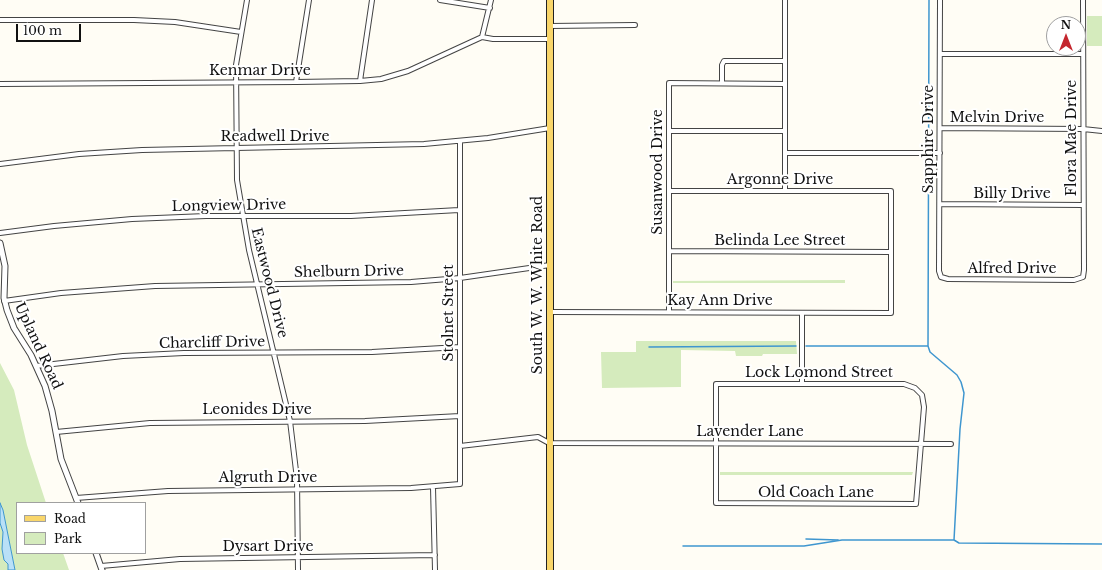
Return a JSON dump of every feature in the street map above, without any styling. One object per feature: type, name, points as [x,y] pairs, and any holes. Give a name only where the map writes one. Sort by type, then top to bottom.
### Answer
[{"type":"main road","name":"South W. W. White Road","points":[[550,0],[550,570]]},
{"type":"street","name":"Eastwood Drive","points":[[247,0],[236,58],[237,180],[242,216],[290,421],[298,489],[298,570]]},
{"type":"street","points":[[296,82],[310,0]]},
{"type":"street","points":[[360,81],[372,0]]},
{"type":"street","points":[[440,0],[490,8]]},
{"type":"street","points":[[491,0],[482,37],[493,39],[550,39]]},
{"type":"street","points":[[785,0],[785,191]]},
{"type":"street","name":"Sapphire Drive","points":[[940,0],[939,271],[941,278]]},
{"type":"street","name":"Flora Mae Drive","points":[[1083,0],[1083,16]]},
{"type":"street","points":[[0,20],[134,20],[176,22],[241,32]]},
{"type":"street","points":[[550,26],[635,25]]},
{"type":"street","name":"Kenmar Drive","points":[[0,84],[236,83],[360,81],[381,79],[398,75],[457,50],[482,37]]},
{"type":"street","points":[[940,54],[1046,54]]},
{"type":"street","name":"Flora Mae Drive","points":[[1083,56],[1083,277]]},
{"type":"street","points":[[722,83],[722,65],[724,61],[785,61]]},
{"type":"street","name":"Susanwood Drive","points":[[669,312],[669,83],[785,84]]},
{"type":"street","name":"Readwell Drive","points":[[0,164],[72,155],[142,150],[392,146],[460,141],[511,135],[550,128]]},
{"type":"street","name":"Melvin Drive","points":[[940,128],[1083,129],[1102,132]]},
{"type":"street","points":[[669,130],[785,131]]},
{"type":"street","name":"Stolnet Street","points":[[460,141],[460,484]]},
{"type":"street","points":[[785,153],[940,153]]},
{"type":"street","name":"Argonne Drive","points":[[669,191],[891,191],[891,252]]},
{"type":"street","name":"Billy Drive","points":[[940,204],[1083,205]]},
{"type":"street","name":"Longview Drive","points":[[0,233],[116,220],[242,216],[359,216],[460,210]]},
{"type":"street","name":"Upland Road","points":[[0,243],[5,266],[4,301],[14,328],[36,366],[48,394],[60,459],[77,501]]},
{"type":"street","name":"Belinda Lee Street","points":[[669,251],[891,252]]},
{"type":"street","name":"Kay Ann Drive","points":[[550,312],[891,313],[891,252]]},
{"type":"street","name":"Shelburn Drive","points":[[4,301],[97,290],[155,286],[384,284],[460,278],[550,265]]},
{"type":"street","name":"Alfred Drive","points":[[941,278],[1074,280],[1083,277]]},
{"type":"street","points":[[802,312],[802,384]]},
{"type":"street","name":"Charcliff Drive","points":[[36,366],[123,356],[184,353],[402,351],[460,347]]},
{"type":"street","name":"Lock Lomond Street","points":[[716,443],[716,384],[904,384],[919,391],[922,395],[924,407],[920,444]]},
{"type":"street","name":"Leonides Drive","points":[[56,432],[150,423],[410,419],[460,416]]},
{"type":"street","points":[[460,446],[538,437],[550,443]]},
{"type":"street","name":"Lavender Lane","points":[[550,443],[951,444]]},
{"type":"street","name":"Old Coach Lane","points":[[716,443],[716,503],[916,504],[920,444]]},
{"type":"street","name":"Algruth Drive","points":[[77,501],[168,491],[433,487],[460,484]]},
{"type":"street","points":[[433,487],[435,570]]},
{"type":"street","points":[[96,554],[101,568]]},
{"type":"street","name":"Dysart Drive","points":[[101,568],[180,559],[435,555]]},
{"type":"green space","points":[[1087,16],[1102,16],[1102,46],[1087,46]]},
{"type":"green space","points":[[845,280],[845,283],[673,283],[673,281]]},
{"type":"green space","points":[[636,341],[796,341],[797,354],[736,356],[735,351],[681,350],[681,387],[602,388],[601,352],[636,352]]},
{"type":"green space","points":[[0,363],[14,390],[27,445],[46,502],[16,502],[16,554],[63,554],[69,570],[0,570]]},
{"type":"green space","points":[[720,472],[913,472],[912,475],[720,475]]},
{"type":"water","points":[[0,503],[3,510],[15,570],[8,570],[8,564],[4,560],[2,549],[3,532],[0,523]]},
{"type":"waterway","points":[[929,0],[928,346],[930,352],[957,375],[964,393],[960,429],[954,540],[959,543],[1102,544]]},
{"type":"waterway","points":[[649,347],[796,346]]},
{"type":"waterway","points":[[806,346],[928,346]]},
{"type":"waterway","points":[[806,539],[838,540]]},
{"type":"waterway","points":[[683,546],[804,546],[842,540],[954,540]]}]
